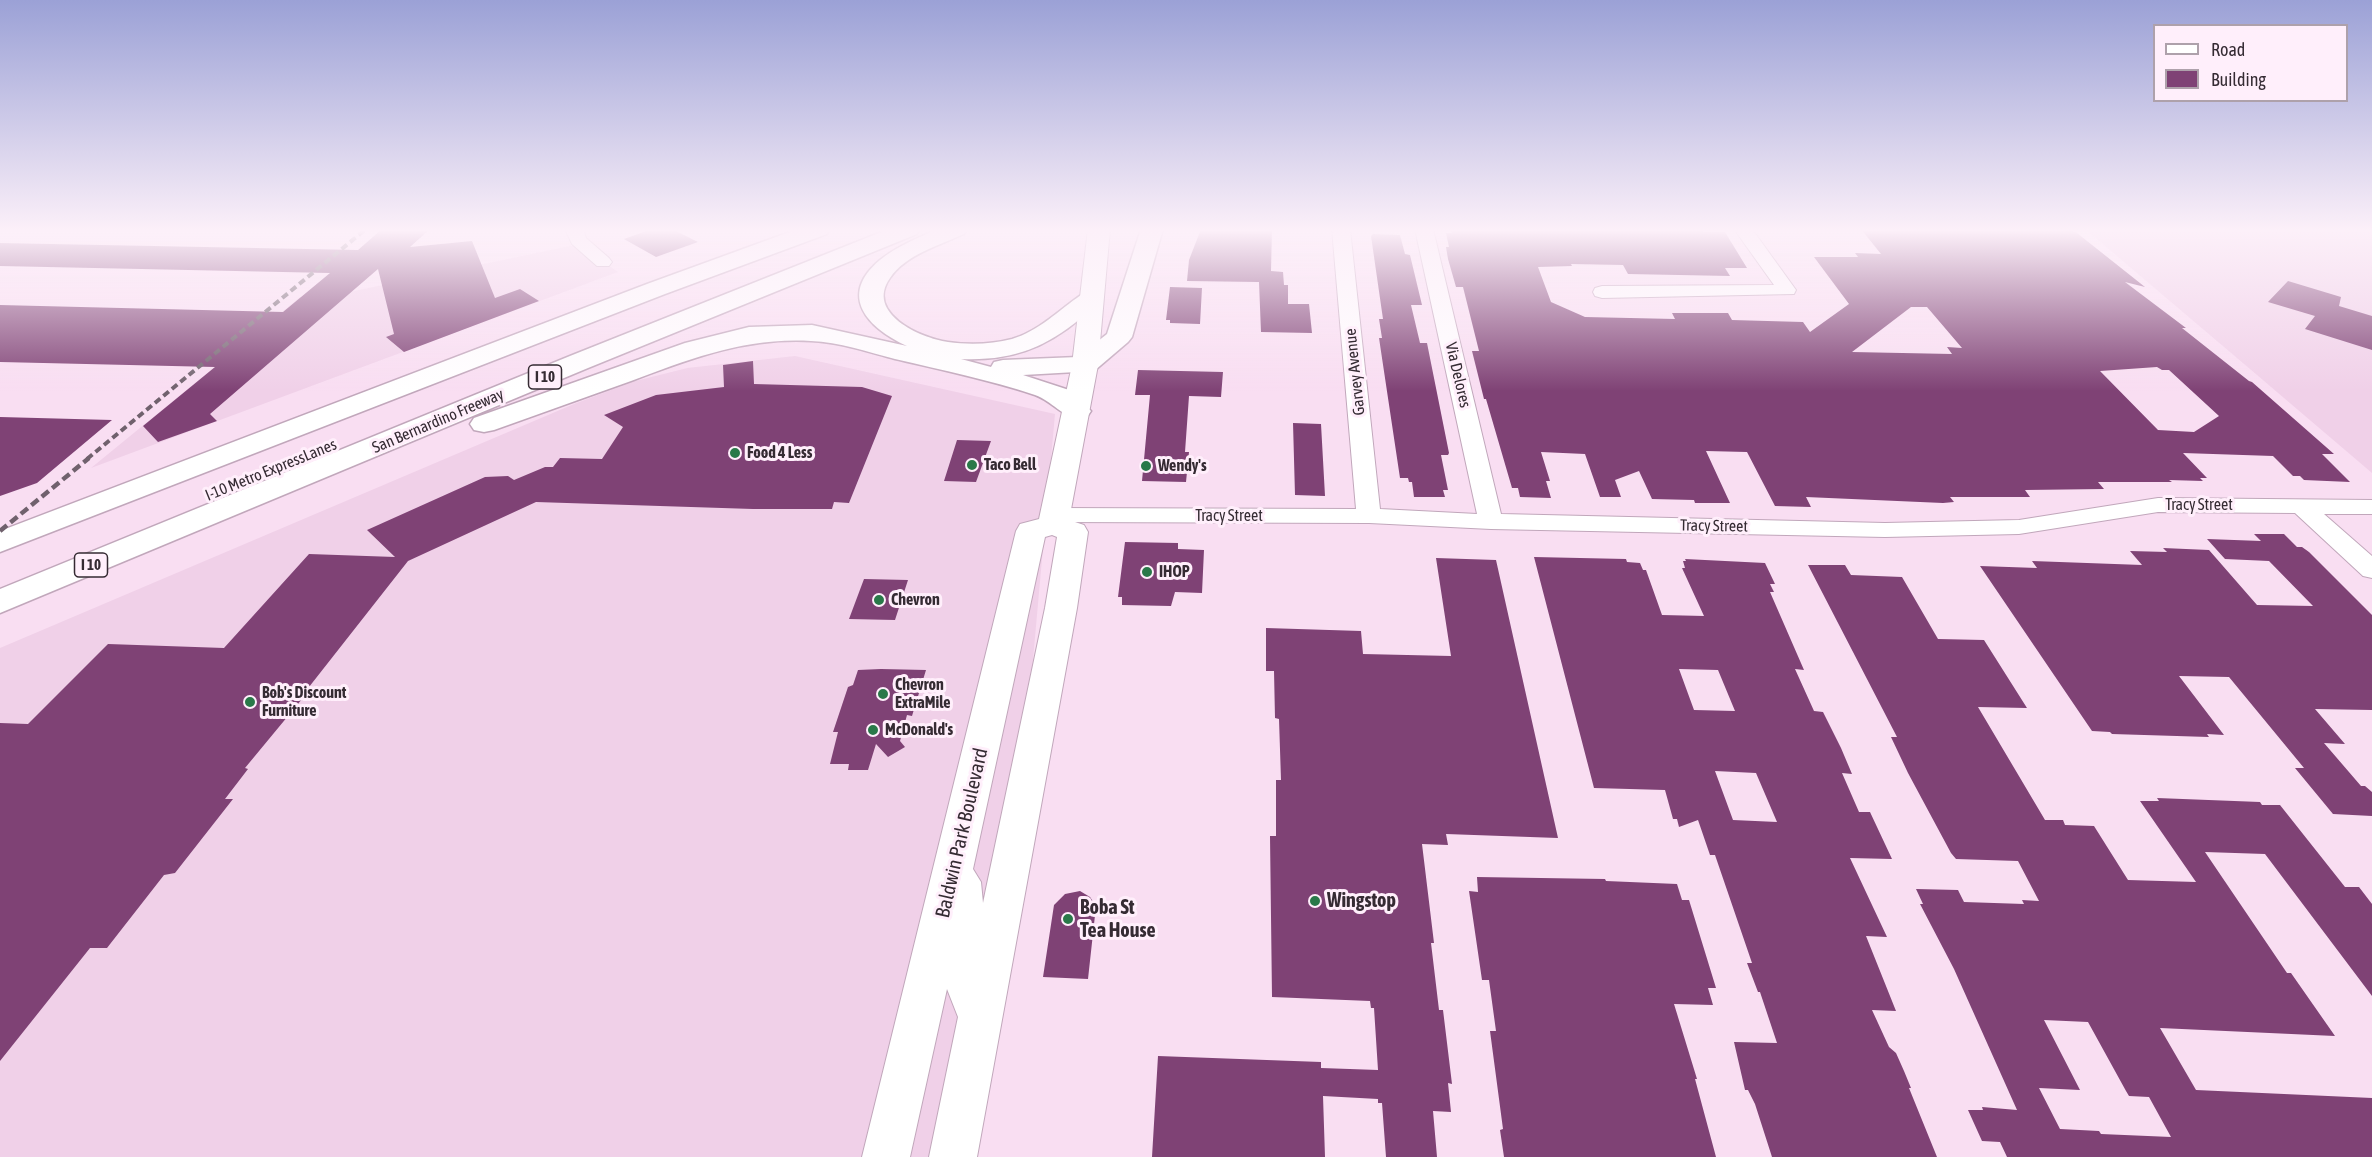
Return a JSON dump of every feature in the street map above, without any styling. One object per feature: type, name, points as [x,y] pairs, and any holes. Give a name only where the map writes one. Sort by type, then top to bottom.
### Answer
[{"type":"highway","points":[[512,346],[630,283]]},
{"type":"highway","name":"I 10","points":[[0,548],[672,283]]},
{"type":"highway","name":"I-10 Metro ExpressLanes","points":[[0,578],[740,283]]},
{"type":"highway","name":"San Bernardino Freeway","points":[[0,602],[777,283]]},
{"type":"highway","points":[[875,283],[872,297],[874,310],[883,322],[897,333],[924,344],[949,350],[1001,349],[1037,339],[1090,300]]},
{"type":"highway","points":[[962,367],[1086,365],[1119,337],[1136,283]]},
{"type":"highway","name":"I-10 Metro ExpressLanes","points":[[0,548],[612,320],[656,289]]},
{"type":"highway","points":[[181,527],[509,416],[665,358],[720,341],[749,335],[780,333],[828,335],[1046,390],[1059,396],[1077,411]]},
{"type":"main road","points":[[952,1157],[1073,532],[1054,520],[1086,365],[1092,283]]},
{"type":"main road","name":"Baldwin Park Boulevard","points":[[886,1157],[1031,531],[1054,520]]},
{"type":"main road","points":[[960,843],[966,984],[980,1016]]},
{"type":"street","name":"Garvey Avenue","points":[[1346,283],[1369,516]]},
{"type":"street","name":"Via Delores","points":[[1436,283],[1491,522]]},
{"type":"street","points":[[1602,292],[1787,290],[1782,283]]},
{"type":"street","name":"Tracy Street","points":[[1054,520],[1369,516],[1491,522],[1885,530],[2019,527],[2157,505],[2372,507]]},
{"type":"street","points":[[2301,506],[2372,570]]},
{"type":"shaded area","points":[[392,283],[588,283],[91,468],[300,297],[330,296]]},
{"type":"shaded area","points":[[2149,283],[2372,283],[2372,473]]},
{"type":"shaded area","points":[[795,356],[1055,414],[1018,827],[953,1157],[0,1157],[0,648],[574,404],[635,381],[687,368]]},
{"type":"building","points":[[318,283],[362,283],[210,414],[217,421],[158,442],[143,426],[215,367],[0,362],[0,305],[283,312]]},
{"type":"building","points":[[381,283],[489,283],[495,298],[520,289],[539,301],[404,352],[386,337],[394,334]]},
{"type":"building","points":[[1259,283],[1284,283],[1288,285],[1288,304],[1309,304],[1312,333],[1261,332]]},
{"type":"building","points":[[1378,283],[1417,283],[1422,305],[1411,305],[1420,343],[1427,343],[1449,453],[1441,455],[1448,490],[1443,490],[1445,497],[1414,497],[1412,482],[1409,482],[1408,478],[1400,478],[1379,338],[1382,338],[1379,319],[1383,319]]},
{"type":"building","points":[[1455,283],[1544,283],[1551,302],[1585,317],[1675,319],[1672,313],[1728,313],[1732,320],[1803,322],[1810,332],[1849,304],[1833,283],[2126,283],[2252,382],[2334,454],[2322,454],[2350,482],[2304,480],[2300,476],[2293,476],[2273,456],[2183,453],[2207,478],[2200,478],[2203,481],[2098,482],[2104,489],[2025,490],[2030,497],[1950,497],[1954,502],[1943,503],[1806,497],[1811,507],[1775,506],[1747,452],[1706,451],[1730,503],[1695,503],[1694,500],[1652,499],[1639,471],[1615,480],[1621,497],[1600,497],[1585,454],[1541,452],[1550,481],[1546,481],[1551,498],[1520,497],[1518,488],[1512,488],[1486,399],[1484,399],[1472,351],[1479,351],[1463,287],[1456,287]],"holes":[[[1911,307],[1927,307],[1962,348],[1947,347],[1952,354],[1852,352]],[[2157,367],[2169,370],[2219,416],[2194,432],[2158,430],[2100,371]]]},
{"type":"building","points":[[2286,283],[2295,283],[2341,297],[2339,306],[2372,316],[2372,350],[2305,329],[2315,316],[2268,302]]},
{"type":"building","points":[[1170,287],[1202,288],[1200,324],[1170,323],[1170,320],[1166,320]]},
{"type":"building","points":[[753,361],[754,384],[862,387],[892,396],[849,503],[834,502],[832,509],[753,509],[536,502],[408,561],[309,687],[312,687],[245,768],[248,769],[225,799],[233,799],[175,873],[164,875],[107,948],[90,948],[0,1061],[0,723],[28,724],[108,644],[224,648],[309,554],[395,557],[367,530],[485,477],[508,476],[514,480],[545,467],[553,467],[560,458],[602,459],[623,427],[604,415],[656,395],[724,387],[723,365]]},
{"type":"building","points":[[1138,370],[1223,372],[1221,397],[1189,396],[1185,452],[1189,452],[1186,482],[1142,481],[1150,395],[1135,395]]},
{"type":"building","points":[[0,417],[112,420],[37,483],[0,496]]},
{"type":"building","points":[[1293,423],[1321,424],[1325,496],[1295,495]]},
{"type":"building","points":[[957,440],[991,441],[976,482],[944,481]]},
{"type":"building","points":[[2254,534],[2284,534],[2297,547],[2302,547],[2309,552],[2372,615],[2372,710],[2315,709],[2345,744],[2324,743],[2361,786],[2365,786],[2372,792],[2372,816],[2333,814],[2295,768],[2304,768],[2229,677],[2179,676],[2224,735],[2207,734],[2209,737],[2112,734],[2092,731],[1980,566],[2037,568],[2032,561],[2142,565],[2130,551],[2167,552],[2163,548],[2209,550],[2257,605],[2313,606],[2269,561],[2225,559],[2207,539],[2261,541]]},
{"type":"building","points":[[1125,542],[1178,543],[1178,549],[1204,550],[1202,593],[1175,592],[1171,606],[1122,605],[1122,597],[1118,597]]},
{"type":"building","points":[[1534,557],[1626,559],[1627,562],[1640,563],[1643,570],[1646,570],[1662,615],[1704,616],[1682,568],[1685,568],[1683,561],[1686,561],[1685,559],[1765,563],[1775,584],[1770,584],[1774,592],[1770,592],[1804,670],[1795,669],[1814,711],[1823,712],[1841,748],[1852,774],[1842,773],[1859,812],[1870,812],[1892,859],[1850,858],[1887,937],[1866,936],[1896,1011],[1872,1010],[1889,1047],[1896,1053],[1904,1071],[1937,1157],[1772,1157],[1755,1104],[1748,1090],[1745,1090],[1734,1042],[1777,1043],[1760,992],[1758,992],[1747,963],[1752,963],[1715,855],[1710,855],[1698,820],[1679,827],[1677,819],[1673,819],[1665,790],[1594,788]],"holes":[[[1679,669],[1718,670],[1735,711],[1694,710]],[[1715,771],[1756,773],[1777,822],[1733,820]]]},
{"type":"building","points":[[1436,558],[1496,560],[1558,838],[1446,834],[1448,845],[1422,844],[1434,943],[1431,943],[1439,1010],[1443,1010],[1452,1084],[1448,1083],[1451,1112],[1433,1111],[1437,1157],[1386,1157],[1382,1103],[1378,1103],[1378,1099],[1323,1096],[1325,1157],[1152,1157],[1158,1056],[1321,1062],[1321,1068],[1378,1070],[1374,1008],[1371,1008],[1370,1001],[1272,997],[1270,836],[1276,836],[1276,780],[1281,780],[1279,719],[1275,718],[1274,671],[1266,671],[1266,628],[1361,631],[1363,654],[1451,656]]},
{"type":"building","points":[[1808,565],[1845,565],[1851,575],[1902,577],[1938,639],[1984,640],[2027,708],[1978,707],[2045,820],[2063,820],[2065,825],[2094,826],[2128,880],[2196,882],[2140,801],[2159,801],[2157,798],[2260,802],[2262,805],[2280,805],[2345,887],[2359,887],[2372,904],[2372,996],[2265,854],[2205,852],[2287,973],[2291,973],[2335,1036],[2160,1028],[2196,1090],[2372,1098],[2372,1157],[2007,1157],[2000,1142],[1982,1141],[1968,1110],[1983,1110],[1982,1107],[2017,1110],[1954,969],[1920,904],[1923,904],[1916,889],[1958,890],[1964,902],[2024,904],[2022,900],[2039,901],[2018,861],[1956,859],[1908,773],[1891,737],[1897,737]],"holes":[[[2044,1020],[2088,1022],[2129,1096],[2149,1097],[2171,1137],[2101,1134],[2099,1131],[2060,1129],[2039,1088],[2080,1090]]]},
{"type":"building","name":"Chevron","points":[[864,579],[908,580],[895,620],[849,619]]},
{"type":"building","points":[[858,670],[926,670],[912,716],[907,715],[900,741],[905,747],[888,757],[876,744],[868,770],[848,770],[849,764],[830,764],[838,732],[833,732],[848,687],[853,685]]},
{"type":"building","points":[[1477,877],[1605,879],[1606,881],[1677,884],[1682,900],[1689,900],[1716,988],[1708,988],[1713,1005],[1674,1004],[1697,1079],[1695,1079],[1716,1157],[1504,1157],[1500,1130],[1503,1129],[1490,1031],[1496,1031],[1489,980],[1482,980],[1469,891],[1478,892]]},
{"type":"building","points":[[1080,891],[1090,897],[1096,906],[1088,979],[1043,977],[1054,905],[1065,894]]},
{"type":"railway","points":[[87,459],[301,283]]},
{"type":"railway","points":[[0,531],[89,458]]},
{"type":"place","name":"Food 4 Less","points":[[735,453]]},
{"type":"place","name":"Taco Bell","points":[[972,465]]},
{"type":"place","name":"Wendy's","points":[[1146,466]]},
{"type":"place","name":"IHOP","points":[[1147,572]]},
{"type":"place","name":"Chevron","points":[[879,600]]},
{"type":"place","name":"Chevron ExtraMile","points":[[883,694]]},
{"type":"place","name":"Bob's Discount Furniture","points":[[250,702]]},
{"type":"place","name":"McDonald's","points":[[873,730]]},
{"type":"place","name":"Wingstop","points":[[1315,901]]},
{"type":"place","name":"Boba St Tea House","points":[[1068,919]]}]
